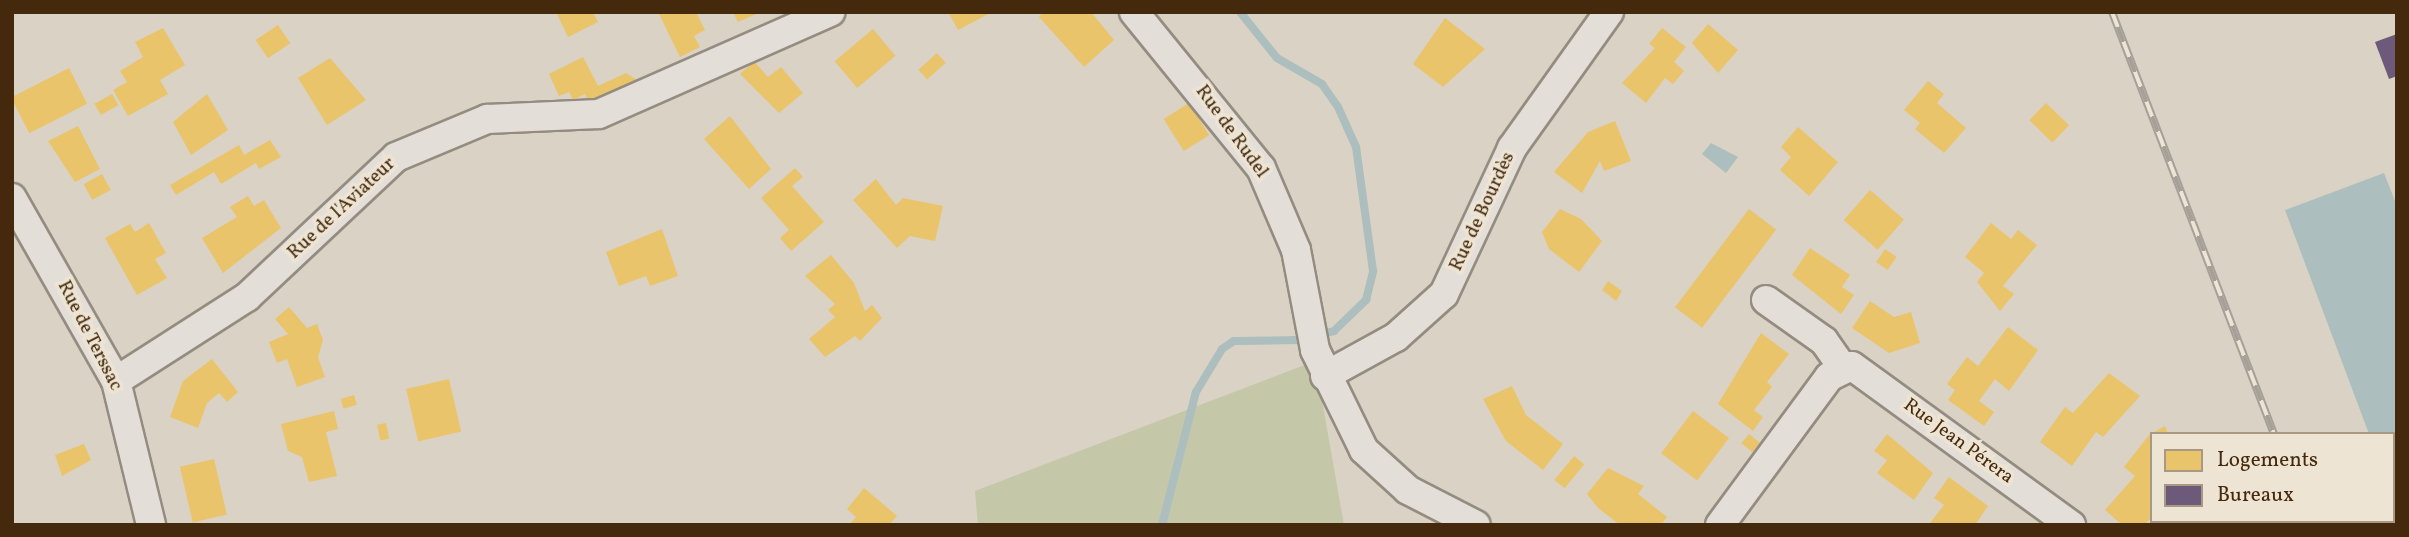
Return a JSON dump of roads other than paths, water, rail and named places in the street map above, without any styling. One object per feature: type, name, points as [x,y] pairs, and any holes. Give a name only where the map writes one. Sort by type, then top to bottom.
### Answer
[{"type":"street","name":"Rue de l'Aviateur","points":[[116,381],[247,297],[396,157],[487,119],[599,114],[830,12]]},
{"type":"street","name":"Rue de Rudel","points":[[1134,12],[1261,168],[1296,250],[1308,318],[1320,363],[1364,450],[1408,490],[1476,525]]},
{"type":"street","name":"Rue de Bourdès","points":[[1320,363],[1396,337],[1444,294],[1512,148],[1609,12]]},
{"type":"street","name":"Rue de Terssac","points":[[12,198],[116,381],[151,525]]},
{"type":"street","points":[[1720,525],[1829,377],[1843,368],[1824,341],[1766,300]]},
{"type":"street","name":"Rue Jean Pérera","points":[[1843,368],[1861,371],[2071,525]]},
{"type":"waterway","points":[[1162,525],[1196,392],[1222,349],[1234,341],[1296,340],[1334,331],[1366,300],[1373,271],[1356,147],[1338,107],[1322,84],[1277,58],[1240,12]]},
{"type":"railway","points":[[2112,12],[2273,432]]}]
